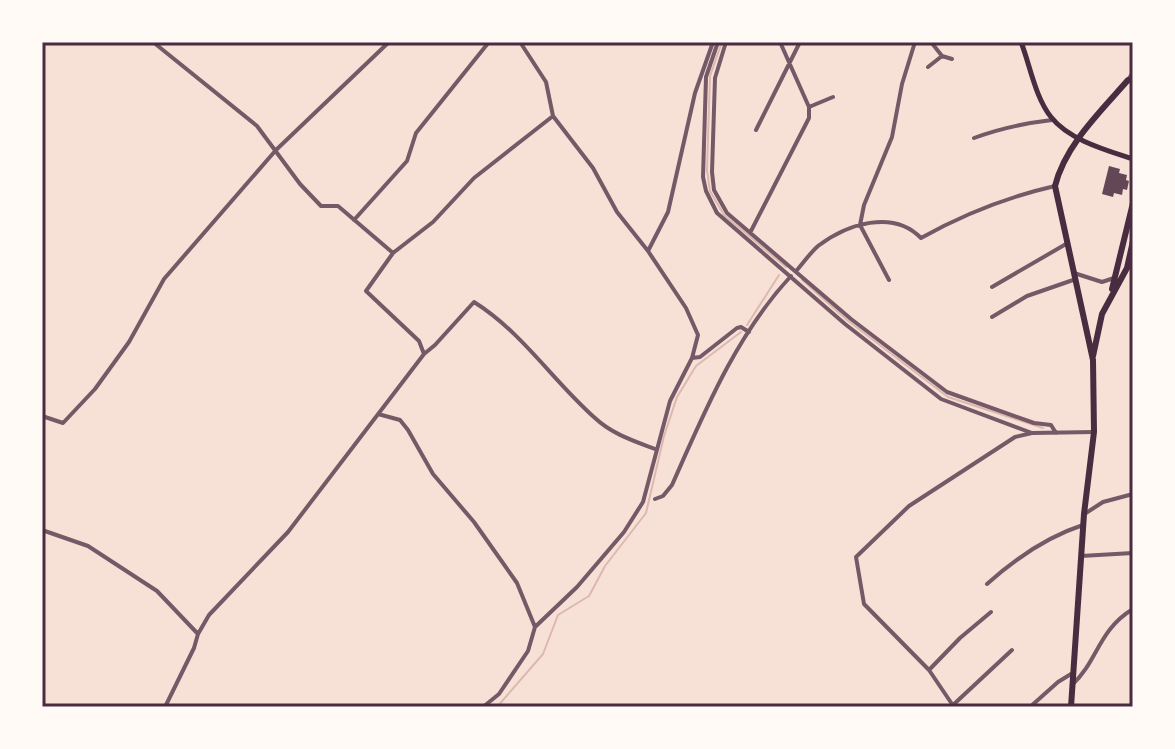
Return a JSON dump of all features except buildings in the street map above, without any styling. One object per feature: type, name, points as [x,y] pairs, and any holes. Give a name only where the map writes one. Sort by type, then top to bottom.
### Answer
[{"type":"main road","points":[[1021,42],[1041,99],[1053,120],[1079,138],[1133,159]]},
{"type":"main road","points":[[1093,360],[1055,186],[1057,175],[1079,138],[1131,80]]},
{"type":"main road","points":[[1071,707],[1083,525],[1094,432],[1093,360],[1098,329],[1116,276],[1133,203]]},
{"type":"main road","points":[[1110,296],[1127,268],[1133,241]]},
{"type":"street","points":[[153,42],[257,126],[321,206],[338,206],[393,253]]},
{"type":"street","points":[[42,416],[63,423],[95,389],[129,342],[164,279],[276,150],[389,42]]},
{"type":"street","points":[[354,220],[407,161],[416,133],[489,42]]},
{"type":"street","points":[[483,707],[499,694],[528,651],[535,627],[577,587],[624,532],[643,502],[655,449],[674,391],[692,358],[698,335],[686,308],[648,251],[617,212],[593,168],[553,116],[546,82],[520,42]]},
{"type":"street","points":[[648,251],[668,212],[695,93],[716,42]]},
{"type":"street","points":[[716,42],[706,77],[703,177],[713,207],[723,221],[845,324],[941,399],[1032,433]]},
{"type":"street","points":[[726,42],[715,78],[712,182],[717,198],[727,213],[851,319],[947,392],[1034,423],[1051,425],[1056,433]]},
{"type":"street","points":[[750,232],[809,118],[809,107],[780,42]]},
{"type":"street","points":[[756,130],[800,42]]},
{"type":"street","points":[[889,280],[860,225],[864,205],[892,137],[902,84],[915,42]]},
{"type":"street","points":[[931,42],[942,56],[952,59]]},
{"type":"street","points":[[928,67],[942,56]]},
{"type":"street","points":[[1131,80],[1133,72]]},
{"type":"street","points":[[809,107],[833,97]]},
{"type":"street","points":[[424,354],[419,341],[366,291],[393,253],[433,222],[474,178],[553,116]]},
{"type":"street","points":[[974,138],[994,130],[1053,120]]},
{"type":"street","points":[[655,499],[663,496],[672,485],[718,383],[749,332],[791,276],[818,247],[860,225],[889,221],[901,223],[921,238],[955,219],[1011,196],[1055,186]]},
{"type":"street","points":[[992,287],[1068,243]]},
{"type":"street","points":[[992,317],[1027,296],[1075,276],[1102,282],[1116,276]]},
{"type":"street","points":[[165,707],[209,615],[288,532],[424,354],[474,302],[512,332],[596,419],[622,437],[655,449]]},
{"type":"street","points":[[692,358],[700,357],[737,328],[749,332]]},
{"type":"street","points":[[378,414],[400,420],[408,430],[433,474],[474,522],[517,583],[535,627]]},
{"type":"street","points":[[1012,650],[954,706],[929,670],[864,604],[856,557],[909,506],[1015,437],[1032,433],[1094,432]]},
{"type":"street","points":[[1084,514],[1103,502],[1133,494]]},
{"type":"street","points":[[987,584],[1036,546],[1083,525]]},
{"type":"street","points":[[42,530],[88,546],[157,591],[198,634]]},
{"type":"street","points":[[1081,556],[1133,553]]},
{"type":"street","points":[[1070,687],[1080,679],[1109,627],[1133,609]]},
{"type":"street","points":[[929,670],[991,612]]},
{"type":"street","points":[[1030,707],[1071,674]]},
{"type":"waterway","points":[[722,42],[710,76],[707,170],[710,191],[724,215],[786,267]]},
{"type":"waterway","points":[[747,325],[779,275]]},
{"type":"waterway","points":[[802,280],[847,320],[948,397],[1043,428]]},
{"type":"waterway","points":[[497,707],[543,654],[558,615],[589,596],[605,566],[646,513],[664,436],[677,397],[696,366],[741,332]]}]
